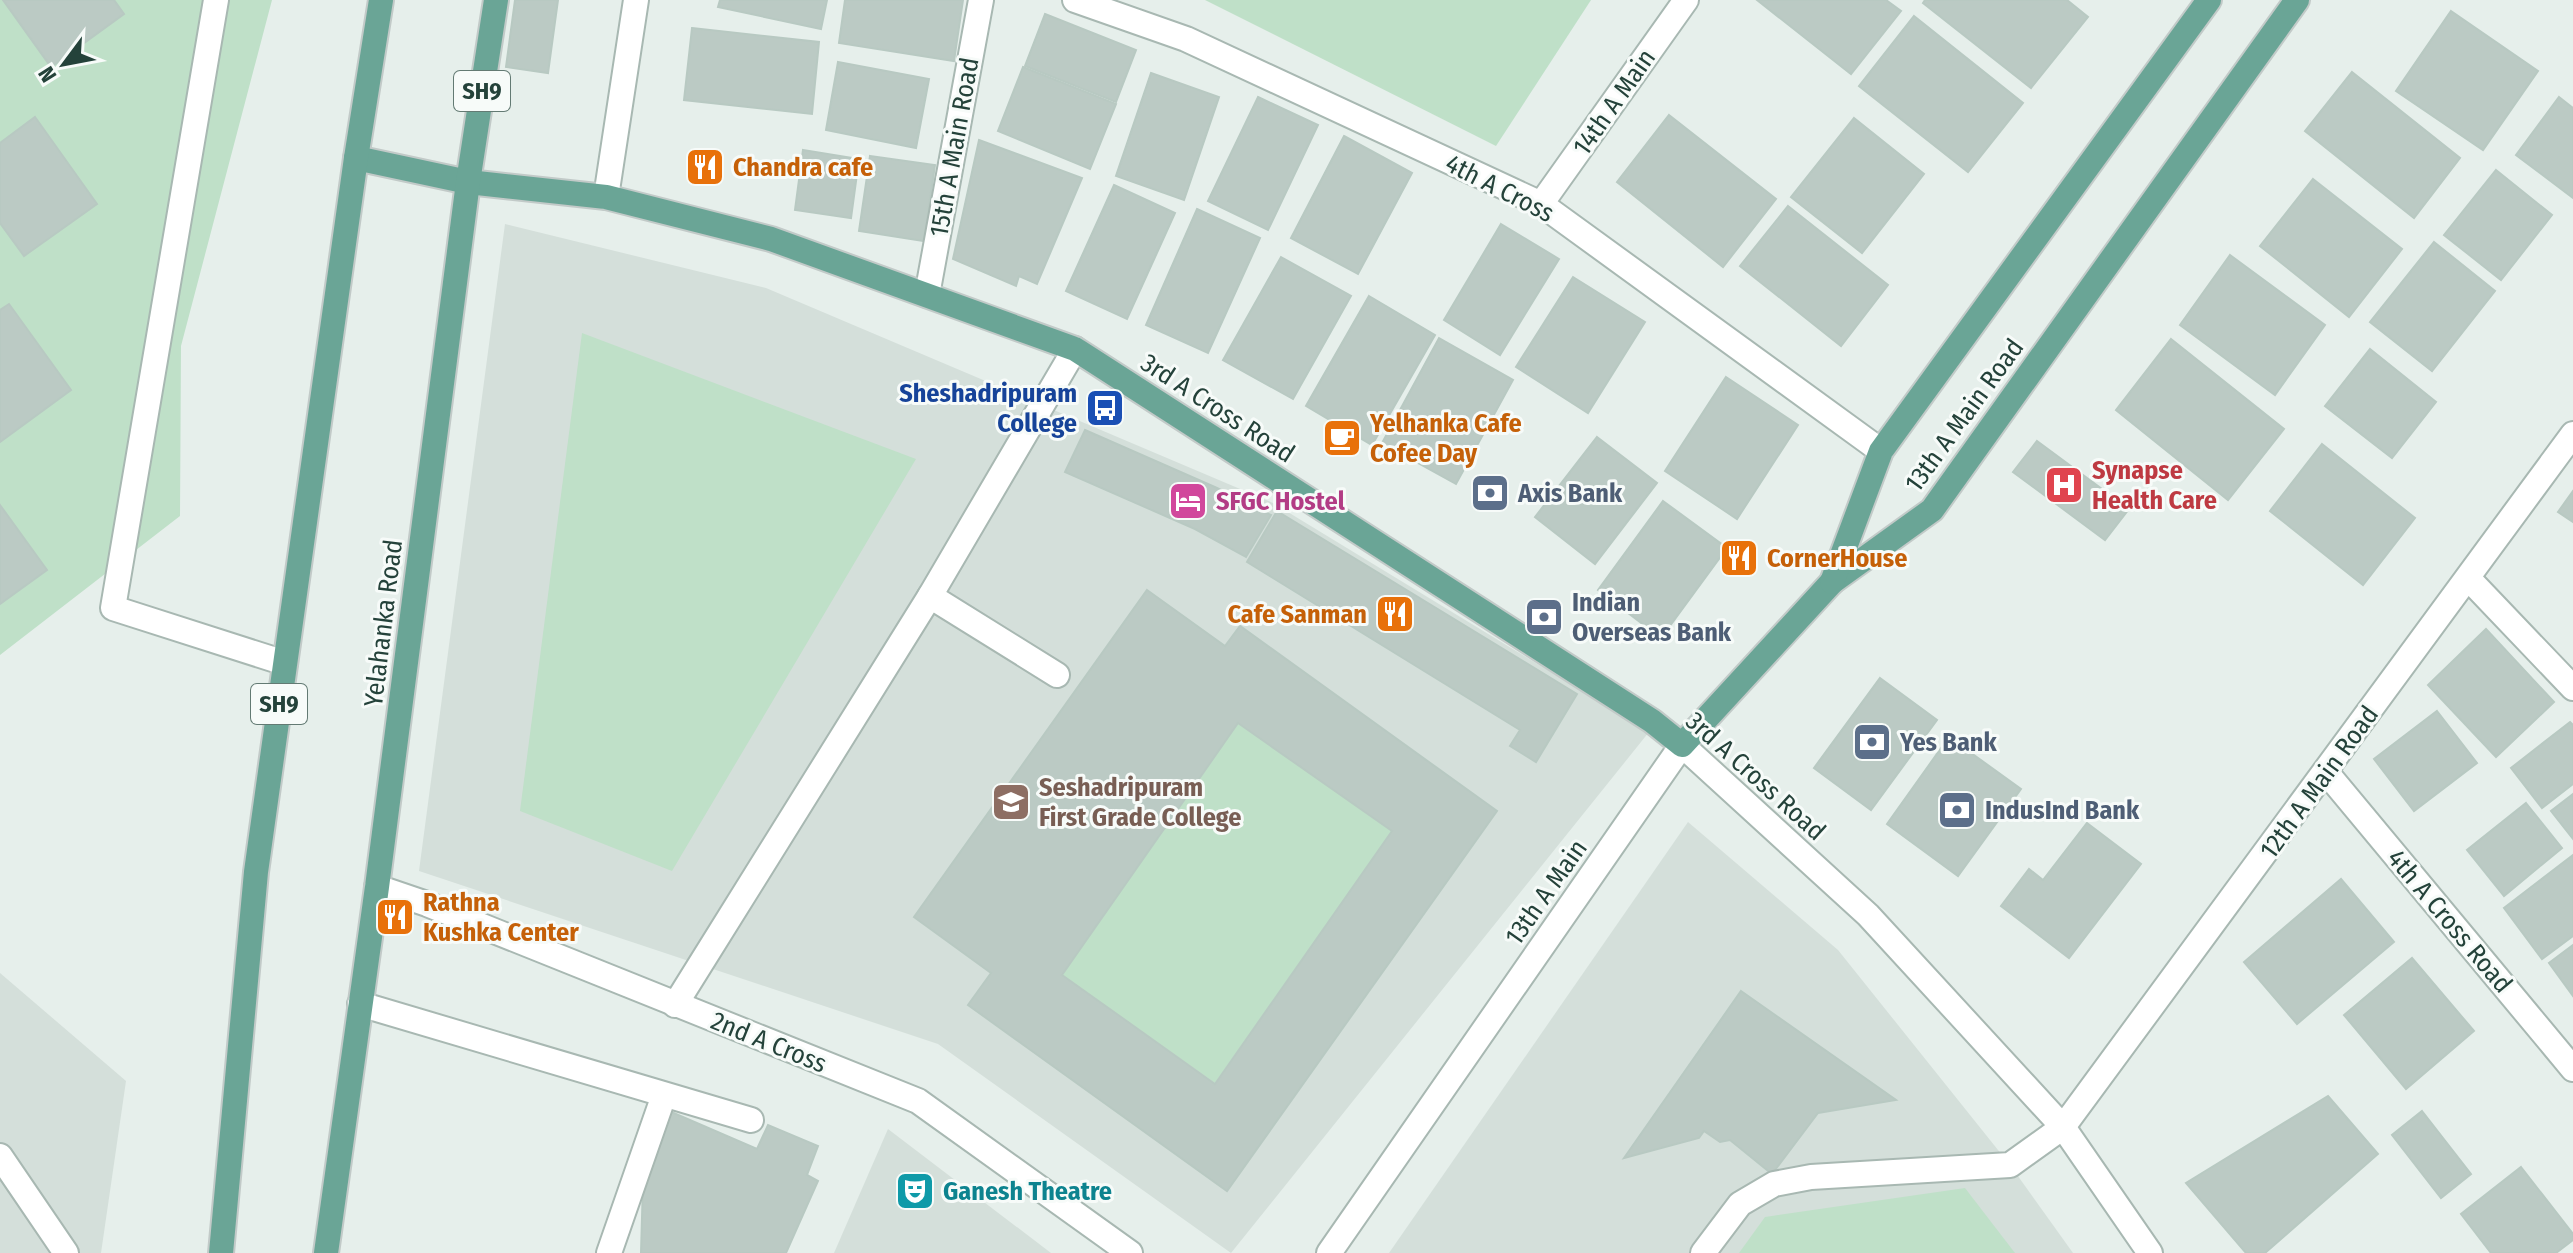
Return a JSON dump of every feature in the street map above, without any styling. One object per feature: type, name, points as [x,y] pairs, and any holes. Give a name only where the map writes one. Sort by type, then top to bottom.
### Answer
[{"type":"main road","name":"SH9","points":[[221,1253],[256,872],[381,0]]},
{"type":"main road","name":"Yelahanka Road","points":[[326,1253],[377,887],[468,182],[496,0]]},
{"type":"main road","name":"13th A Main Road","points":[[1832,582],[1881,451],[2209,0]]},
{"type":"main road","name":"13th A Main Road","points":[[1832,582],[1932,510],[2297,0]]},
{"type":"main road","name":"3rd A Cross Road","points":[[356,158],[468,182],[606,197],[771,239],[1075,349],[1652,721],[1682,745]]},
{"type":"main road","name":"13th A Main","points":[[1682,745],[1832,582]]},
{"type":"street","points":[[216,0],[113,608],[285,663]]},
{"type":"street","points":[[606,197],[636,0]]},
{"type":"street","name":"15th A Main Road","points":[[927,295],[981,0]]},
{"type":"street","name":"4th A Cross","points":[[1075,0],[1186,39],[1541,204],[1881,451]]},
{"type":"street","name":"14th A Main","points":[[1541,204],[1686,0]]},
{"type":"street","points":[[675,1005],[930,596],[1075,349]]},
{"type":"street","name":"12th A Main Road","points":[[1703,1253],[1740,1204],[1774,1184],[1811,1177],[2010,1165],[2063,1127],[2573,434]]},
{"type":"street","points":[[2468,578],[2573,688]]},
{"type":"street","points":[[930,596],[1057,675]]},
{"type":"street","name":"3rd A Cross Road","points":[[1682,745],[1868,915],[2063,1127],[2150,1253]]},
{"type":"street","name":"13th A Main","points":[[1329,1253],[1682,745]]},
{"type":"street","name":"4th A Cross Road","points":[[2326,772],[2573,1069]]},
{"type":"street","name":"2nd A Cross","points":[[377,887],[427,904],[918,1101],[1130,1253]]},
{"type":"street","points":[[360,1004],[751,1120]]},
{"type":"street","points":[[609,1253],[664,1095]]},
{"type":"street","points":[[0,1156],[66,1253]]},
{"type":"shaded area","name":"Seshadripuram First Grade College","points":[[505,224],[766,288],[1273,503],[1649,732],[1231,1253],[938,1044],[419,871]]},
{"type":"shaded area","points":[[1688,822],[1838,950],[2010,1165],[2073,1253],[1389,1253]]},
{"type":"shaded area","points":[[0,973],[126,1081],[101,1253],[0,1253]]},
{"type":"shaded area","name":"Ganesh Theatre","points":[[888,1129],[1051,1253],[834,1253]]},
{"type":"green space","points":[[0,0],[272,0],[181,346],[180,516],[0,655]]},
{"type":"green space","points":[[1205,0],[1591,0],[1496,146]]},
{"type":"green space","points":[[582,333],[916,459],[672,871],[520,811]]},
{"type":"green space","points":[[1238,723],[1392,831],[1215,1083],[1062,975]]},
{"type":"green space","points":[[1965,1188],[2015,1253],[1739,1253],[1765,1217]]},
{"type":"building","points":[[3,0],[114,0],[124,14],[51,67]]},
{"type":"building","points":[[515,0],[558,0],[548,73],[506,67]]},
{"type":"building","points":[[720,0],[827,0],[821,29],[718,7]]},
{"type":"building","points":[[845,0],[963,0],[954,61],[839,43]]},
{"type":"building","points":[[1757,0],[1886,0],[1901,11],[1851,74]]},
{"type":"building","points":[[1925,0],[2067,0],[2088,17],[2031,88],[1923,3]]},
{"type":"building","points":[[2451,11],[2538,71],[2483,150],[2396,91]]},
{"type":"building","points":[[1045,14],[1136,50],[1116,102],[1025,66]]},
{"type":"building","points":[[1914,16],[2023,103],[1968,172],[1859,86]]},
{"type":"building","points":[[692,28],[819,42],[812,114],[684,100]]},
{"type":"building","points":[[838,62],[929,79],[916,148],[826,130]]},
{"type":"building","points":[[1023,67],[1116,104],[1090,169],[998,131]]},
{"type":"building","points":[[2352,72],[2460,158],[2414,218],[2305,131]]},
{"type":"building","points":[[1151,73],[1219,97],[1184,200],[1116,176]]},
{"type":"building","points":[[1258,97],[1318,125],[1268,230],[1208,201]]},
{"type":"building","points":[[2559,97],[2573,108],[2573,198],[2516,155]]},
{"type":"building","points":[[1669,115],[1776,199],[1723,267],[1617,182]]},
{"type":"building","points":[[35,117],[97,204],[24,256],[0,223],[0,143]]},
{"type":"building","points":[[1854,118],[1924,174],[1862,253],[1791,197]]},
{"type":"building","points":[[1344,136],[1412,173],[1358,274],[1291,238]]},
{"type":"building","points":[[979,140],[1082,178],[1037,284],[1019,276],[1016,286],[953,259]]},
{"type":"building","points":[[803,150],[859,159],[851,218],[795,210]]},
{"type":"building","points":[[870,156],[935,165],[924,241],[859,231]]},
{"type":"building","points":[[2496,170],[2552,215],[2501,280],[2444,235]]},
{"type":"building","points":[[2313,179],[2402,249],[2349,317],[2260,246]]},
{"type":"building","points":[[1114,185],[1175,213],[1127,319],[1066,291]]},
{"type":"building","points":[[1788,206],[1888,285],[1841,346],[1740,266]]},
{"type":"building","points":[[1197,209],[1260,238],[1208,353],[1146,325]]},
{"type":"building","points":[[1501,224],[1559,259],[1500,355],[1444,320]]},
{"type":"building","points":[[2434,242],[2495,291],[2432,371],[2370,322]]},
{"type":"building","points":[[2230,255],[2325,325],[2275,395],[2180,325]]},
{"type":"building","points":[[1281,257],[1351,296],[1293,399],[1223,360]]},
{"type":"building","points":[[1573,277],[1645,322],[1588,413],[1516,367]]},
{"type":"building","points":[[1369,296],[1435,335],[1372,445],[1306,406]]},
{"type":"building","points":[[9,304],[71,390],[0,442],[0,310]]},
{"type":"building","points":[[1439,338],[1513,380],[1456,484],[1382,443]]},
{"type":"building","points":[[2171,339],[2284,429],[2228,500],[2116,410]]},
{"type":"building","points":[[2370,349],[2436,402],[2392,458],[2325,406]]},
{"type":"building","points":[[1726,377],[1798,425],[1737,519],[1665,471]]},
{"type":"building","name":"SFGC Hostel","points":[[1085,430],[1271,515],[1246,557],[1195,529],[1065,472]]},
{"type":"building","points":[[1597,437],[1657,483],[1595,564],[1535,517]]},
{"type":"building","points":[[2037,441],[2129,509],[2105,540],[2013,472]]},
{"type":"building","points":[[2322,444],[2415,518],[2363,585],[2270,511]]},
{"type":"building","points":[[2573,491],[2573,522],[2558,512]]},
{"type":"building","points":[[1663,501],[1727,548],[1661,638],[1598,590]]},
{"type":"building","points":[[0,505],[47,570],[0,604]]},
{"type":"building","points":[[1277,511],[1577,694],[1536,762],[1510,746],[1520,730],[1247,562]]},
{"type":"building","points":[[1147,590],[1225,646],[1240,626],[1497,811],[1227,1191],[968,1005],[991,973],[914,917]],"holes":[[[1238,723],[1392,831],[1215,1084],[1062,975]]]},
{"type":"building","points":[[2486,629],[2554,702],[2496,757],[2428,685]]},
{"type":"building","points":[[1880,678],[1937,720],[1871,810],[1814,768]]},
{"type":"building","points":[[2437,711],[2477,763],[2414,811],[2374,759]]},
{"type":"building","points":[[2570,722],[2573,725],[2573,784],[2542,808],[2511,768]]},
{"type":"building","points":[[1949,737],[2021,789],[1958,876],[1887,824]]},
{"type":"building","points":[[2573,794],[2573,839],[2551,811]]},
{"type":"building","points":[[2526,803],[2562,848],[2504,896],[2467,850]]},
{"type":"building","points":[[2087,823],[2141,864],[2069,958],[2001,906],[2029,869],[2043,880]]},
{"type":"building","points":[[2573,855],[2573,936],[2542,959],[2504,908]]},
{"type":"building","points":[[2341,879],[2394,942],[2297,1024],[2244,962]]},
{"type":"building","points":[[2573,945],[2573,996],[2549,963]]},
{"type":"building","points":[[2412,958],[2474,1031],[2406,1089],[2344,1015]]},
{"type":"building","points":[[1741,991],[1896,1100],[1818,1113],[1772,1174],[1730,1140],[1720,1142],[1704,1131],[1699,1138],[1624,1158]]},
{"type":"building","points":[[2328,1096],[2378,1154],[2265,1253],[2246,1253],[2186,1183]]},
{"type":"building","points":[[669,1111],[757,1149],[768,1125],[818,1146],[807,1175],[818,1181],[786,1253],[641,1253],[643,1183]]},
{"type":"building","points":[[2422,1111],[2471,1174],[2441,1198],[2392,1135]]},
{"type":"building","points":[[2521,1167],[2573,1234],[2573,1240],[2556,1253],[2491,1253],[2461,1214]]},
{"type":"place","name":"Chandra cafe","points":[[705,167]]},
{"type":"place","name":"Sheshadripuram College","points":[[1105,408]]},
{"type":"place","name":"Yelhanka Cafe Cofee Day","points":[[1342,438]]},
{"type":"place","name":"Synapse Health Care","points":[[2064,485]]},
{"type":"place","name":"Axis Bank","points":[[1490,493]]},
{"type":"place","name":"SFGC Hostel","points":[[1188,501]]},
{"type":"place","name":"CornerHouse","points":[[1739,558]]},
{"type":"place","name":"Cafe Sanman","points":[[1395,614]]},
{"type":"place","name":"Indian Overseas Bank","points":[[1544,617]]},
{"type":"place","name":"Yes Bank","points":[[1872,742]]},
{"type":"place","name":"Seshadripuram First Grade College","points":[[1011,802]]},
{"type":"place","name":"IndusInd Bank","points":[[1957,810]]},
{"type":"place","name":"Rathna Kushka Center","points":[[395,917]]},
{"type":"place","name":"Ganesh Theatre","points":[[915,1191]]}]
